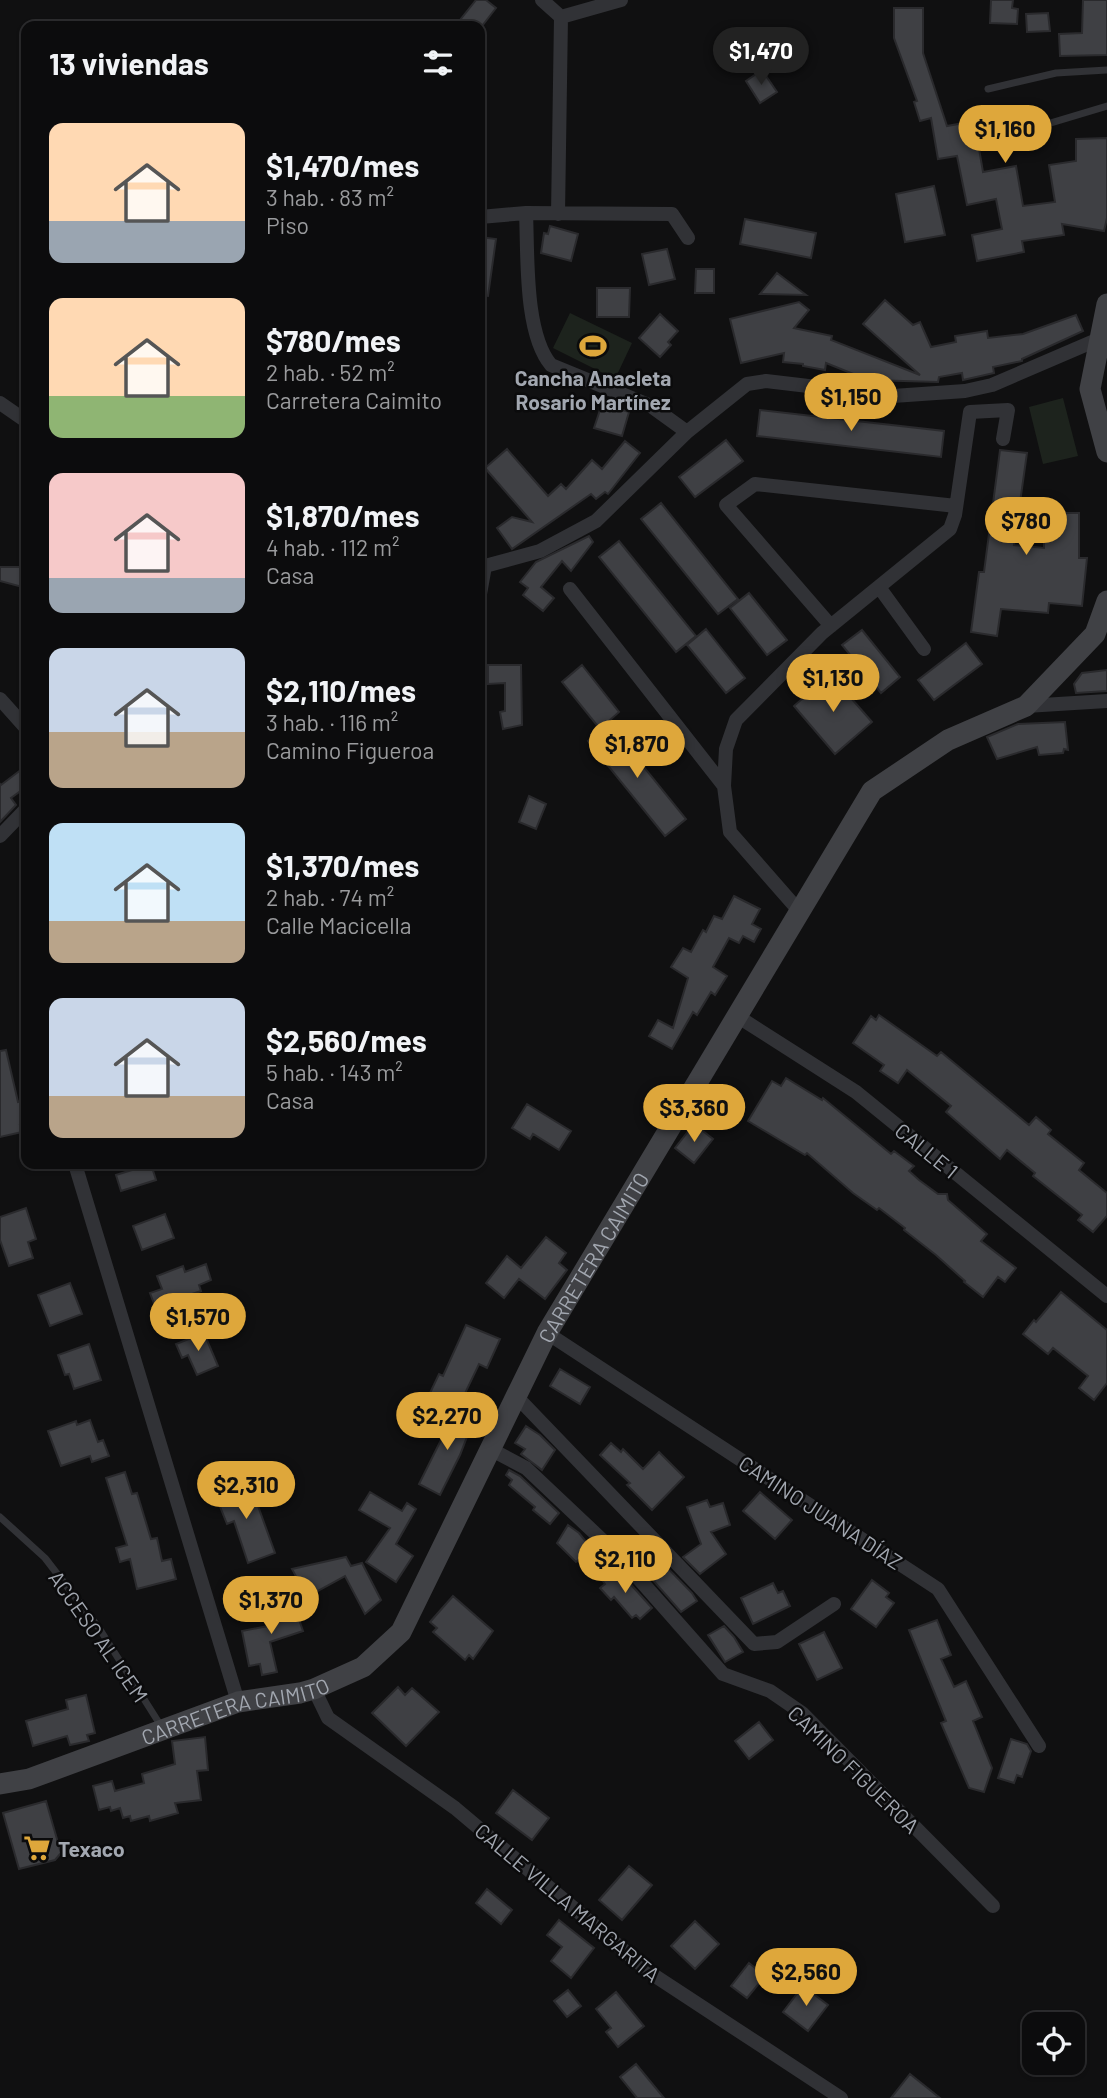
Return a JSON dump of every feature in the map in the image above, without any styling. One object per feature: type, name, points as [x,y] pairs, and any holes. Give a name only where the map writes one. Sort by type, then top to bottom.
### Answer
[{"type":"street","points":[[542,0],[561,17],[558,214]]},
{"type":"street","points":[[561,17],[621,0]]},
{"type":"street","points":[[526,213],[533,325],[543,356],[551,365],[651,406],[687,432]]},
{"type":"street","points":[[485,217],[526,213],[672,214],[688,238]]},
{"type":"street","points":[[1107,304],[1104,336],[1090,389],[1107,452]]},
{"type":"street","points":[[485,564],[540,551],[596,521],[687,432],[747,384],[766,381],[893,396],[965,391],[992,385],[1104,336]]},
{"type":"street","points":[[0,402],[21,417]]},
{"type":"street","points":[[800,912],[730,832],[724,786],[726,749],[736,720],[831,626],[950,529],[971,412],[1008,410],[1003,439]]},
{"type":"street","points":[[831,626],[726,505],[755,484],[956,506]]},
{"type":"street","points":[[879,587],[924,649]]},
{"type":"street","points":[[570,589],[724,786]]},
{"type":"street","name":"CARRETERA CAIMITO","points":[[0,1784],[29,1779],[237,1702],[314,1689],[363,1667],[401,1632],[547,1333],[872,791],[948,740],[1026,706],[1095,634],[1107,601]]},
{"type":"street","points":[[0,699],[21,722]]},
{"type":"street","points":[[1026,706],[1107,701]]},
{"type":"street","points":[[0,836],[21,814]]},
{"type":"street","name":"CALLE 1","points":[[737,1016],[856,1093],[1107,1296]]},
{"type":"street","points":[[77,1169],[237,1702]]},
{"type":"street","name":"CAMINO JUANA DÍAZ","points":[[547,1333],[938,1589],[1039,1746]]},
{"type":"street","points":[[516,1396],[754,1644],[776,1642],[834,1604]]},
{"type":"street","name":"CAMINO FIGUEROA","points":[[492,1450],[526,1468],[617,1554],[723,1674],[771,1691],[802,1713],[993,1906]]},
{"type":"street","name":"CALLE VILLA MARGARITA","points":[[314,1689],[328,1718],[455,1808],[652,1974],[841,2098]]},
{"type":"lane","points":[[988,89],[1056,73],[1107,70]]},
{"type":"lane","points":[[994,139],[1107,106]]},
{"type":"lane","name":"ACCESO AL ICEM","points":[[0,1517],[45,1558],[99,1628],[163,1730]]},
{"type":"shaded area","name":"Cancha Anacleta Rosario Martínez","points":[[570,313],[632,343],[615,379],[553,348]]},
{"type":"shaded area","points":[[1063,398],[1078,456],[1043,464],[1029,407]]},
{"type":"building","points":[[476,0],[486,0],[496,8],[485,22],[460,20]]},
{"type":"building","points":[[991,0],[1013,0],[1012,8],[1018,9],[1017,24],[990,23]]},
{"type":"building","points":[[1083,0],[1107,0],[1107,55],[1060,56],[1059,34],[1082,33]]},
{"type":"building","points":[[894,8],[923,8],[923,53],[947,126],[969,122],[971,132],[976,131],[983,172],[1016,166],[1023,206],[1055,202],[1049,165],[1076,161],[1076,139],[1107,138],[1107,218],[1104,231],[1062,224],[1064,235],[1022,241],[1024,252],[977,261],[972,235],[1002,229],[996,199],[967,205],[957,156],[938,159],[931,118],[920,121],[914,102],[917,101],[894,38]]},
{"type":"building","points":[[1048,13],[1050,31],[1027,32],[1026,14]]},
{"type":"building","points":[[762,70],[777,92],[760,103],[746,81]]},
{"type":"building","points":[[934,186],[945,235],[905,242],[896,194]]},
{"type":"building","points":[[745,219],[816,233],[811,258],[740,244]]},
{"type":"building","points":[[550,226],[578,234],[571,261],[541,253],[544,233],[548,234]]},
{"type":"building","points":[[485,238],[496,239],[488,296],[485,296]]},
{"type":"building","points":[[667,249],[675,279],[649,285],[642,254]]},
{"type":"building","points":[[696,269],[714,269],[714,293],[695,293]]},
{"type":"building","points":[[777,273],[806,295],[760,294]]},
{"type":"building","points":[[597,288],[630,288],[629,317],[597,317]]},
{"type":"building","points":[[885,300],[913,325],[920,322],[931,347],[956,342],[955,336],[987,331],[988,338],[1023,334],[1076,315],[1083,331],[1022,361],[993,367],[994,373],[963,380],[962,373],[939,377],[938,382],[868,380],[826,363],[825,370],[783,362],[784,353],[741,363],[730,319],[799,302],[809,310],[794,328],[832,336],[831,340],[920,375],[863,324]]},
{"type":"building","points":[[660,314],[678,331],[668,342],[671,345],[660,357],[639,338]]},
{"type":"building","points":[[602,404],[629,412],[622,436],[594,428]]},
{"type":"building","points":[[760,410],[944,431],[941,457],[757,436]]},
{"type":"building","points":[[726,440],[743,461],[695,497],[679,477]]},
{"type":"building","points":[[625,441],[640,453],[608,494],[605,492],[596,499],[591,494],[512,549],[497,528],[512,517],[532,522],[485,468],[507,449],[548,496],[561,484],[566,489],[592,460],[602,469]]},
{"type":"building","points":[[1000,450],[1027,453],[1014,545],[1044,548],[1044,513],[1079,513],[1079,558],[1087,558],[1082,606],[1049,603],[1048,613],[1001,609],[997,636],[971,632],[979,572],[984,572]]},
{"type":"building","points":[[661,503],[738,599],[718,614],[641,519]]},
{"type":"building","points":[[589,536],[593,542],[571,571],[562,561],[541,587],[554,598],[543,611],[523,595],[528,588],[520,582],[536,562]]},
{"type":"building","points":[[619,541],[696,636],[676,652],[599,557]]},
{"type":"building","points":[[0,567],[21,567],[21,587],[0,581]]},
{"type":"building","points":[[749,593],[787,640],[767,655],[730,608]]},
{"type":"building","points":[[706,629],[745,678],[726,693],[687,645]]},
{"type":"building","points":[[862,630],[900,677],[881,693],[842,645]]},
{"type":"building","points":[[966,643],[982,664],[934,700],[918,680]]},
{"type":"building","points":[[488,665],[521,665],[522,725],[503,729],[500,712],[505,711],[505,683],[488,684]]},
{"type":"building","points":[[582,665],[619,712],[600,729],[562,682]]},
{"type":"building","points":[[1107,670],[1107,691],[1076,693],[1074,684],[1082,673]]},
{"type":"building","points":[[830,674],[872,722],[835,754],[794,706]]},
{"type":"building","points":[[1065,722],[1068,750],[1064,749],[1063,753],[1039,755],[1037,747],[997,759],[987,737],[1018,724]]},
{"type":"building","points":[[609,724],[686,819],[665,836],[588,741]]},
{"type":"building","points":[[21,770],[21,791],[11,798],[16,805],[0,822],[0,784]]},
{"type":"building","points":[[529,796],[546,804],[536,829],[519,822]]},
{"type":"building","points":[[734,896],[760,909],[752,924],[761,929],[754,942],[743,936],[739,943],[729,938],[713,967],[727,976],[715,995],[711,992],[697,1015],[693,1012],[672,1049],[649,1036],[658,1020],[673,1028],[688,978],[671,967],[683,948],[691,952],[714,916],[722,919]]},
{"type":"building","points":[[879,1015],[937,1056],[941,1052],[1029,1125],[1036,1117],[1051,1130],[1048,1134],[1084,1163],[1079,1170],[1107,1193],[1107,1216],[1093,1232],[1078,1220],[1082,1215],[1033,1176],[1035,1173],[1007,1150],[1000,1159],[946,1112],[951,1106],[907,1070],[898,1083],[880,1071],[884,1065],[853,1043],[871,1016],[876,1020]]},
{"type":"building","points":[[6,1050],[18,1102],[21,1101],[21,1132],[0,1137],[0,1051]]},
{"type":"building","points":[[786,1078],[822,1100],[823,1098],[891,1154],[894,1151],[914,1166],[909,1171],[919,1180],[938,1194],[947,1194],[948,1200],[987,1234],[981,1241],[1016,1268],[1005,1282],[998,1277],[983,1297],[904,1230],[905,1228],[853,1193],[807,1153],[805,1155],[748,1121],[772,1081],[781,1086]]},
{"type":"building","points":[[527,1104],[571,1131],[559,1150],[533,1134],[530,1139],[512,1128]]},
{"type":"building","points":[[694,1124],[713,1139],[694,1163],[675,1148]]},
{"type":"building","points":[[135,1169],[153,1169],[156,1180],[121,1191],[116,1175]]},
{"type":"building","points":[[26,1208],[36,1239],[28,1242],[33,1258],[9,1266],[0,1240],[0,1217]]},
{"type":"building","points":[[165,1214],[174,1238],[142,1250],[133,1226]]},
{"type":"building","points":[[546,1237],[566,1253],[559,1263],[567,1270],[545,1299],[519,1279],[504,1298],[486,1283],[507,1256],[521,1268]]},
{"type":"building","points":[[206,1264],[211,1280],[199,1285],[201,1291],[174,1300],[177,1307],[158,1314],[150,1293],[162,1289],[157,1276],[183,1266],[185,1272]]},
{"type":"building","points":[[70,1283],[82,1314],[50,1326],[38,1295]]},
{"type":"building","points":[[1061,1292],[1107,1330],[1107,1383],[1094,1400],[1079,1388],[1088,1376],[1053,1348],[1048,1354],[1023,1334]]},
{"type":"building","points":[[466,1325],[500,1339],[487,1368],[479,1364],[459,1406],[430,1393],[439,1374],[443,1376]]},
{"type":"building","points":[[204,1333],[218,1366],[197,1375],[188,1355],[182,1358],[176,1344]]},
{"type":"building","points":[[89,1344],[101,1380],[74,1389],[69,1374],[65,1375],[58,1355]]},
{"type":"building","points":[[560,1369],[590,1387],[580,1404],[550,1386]]},
{"type":"building","points":[[448,1411],[473,1421],[440,1495],[419,1484],[443,1436],[439,1434]]},
{"type":"building","points":[[90,1420],[98,1442],[103,1440],[109,1456],[92,1462],[90,1456],[61,1466],[48,1431],[76,1421],[77,1425]]},
{"type":"building","points":[[526,1426],[555,1450],[542,1470],[521,1454],[525,1449],[515,1443]]},
{"type":"building","points":[[611,1443],[621,1452],[623,1449],[643,1469],[659,1452],[684,1477],[652,1510],[627,1485],[630,1483],[600,1455]]},
{"type":"building","points":[[509,1470],[520,1476],[559,1513],[550,1524],[509,1485],[512,1480],[506,1475]]},
{"type":"building","points":[[125,1472],[132,1494],[137,1493],[151,1539],[157,1538],[162,1561],[171,1559],[176,1579],[137,1589],[130,1559],[120,1562],[116,1548],[127,1545],[106,1478]]},
{"type":"building","points":[[249,1481],[275,1553],[248,1563],[234,1521],[227,1524],[215,1494]]},
{"type":"building","points":[[370,1492],[402,1511],[407,1503],[416,1509],[396,1544],[413,1556],[396,1582],[366,1562],[390,1528],[359,1510]]},
{"type":"building","points":[[760,1492],[792,1520],[775,1539],[743,1511]]},
{"type":"building","points":[[707,1500],[710,1507],[723,1503],[730,1525],[711,1532],[726,1554],[700,1574],[683,1557],[701,1544],[687,1507]]},
{"type":"building","points":[[568,1525],[579,1533],[592,1549],[576,1562],[557,1543]]},
{"type":"building","points":[[650,1550],[697,1601],[681,1612],[636,1561]]},
{"type":"building","points":[[346,1557],[351,1566],[362,1563],[381,1600],[365,1614],[345,1576],[307,1597],[292,1569]]},
{"type":"building","points":[[616,1568],[652,1608],[640,1619],[636,1615],[632,1618],[614,1597],[611,1600],[600,1588],[605,1584],[602,1580]]},
{"type":"building","points":[[872,1580],[889,1593],[886,1597],[894,1603],[876,1627],[851,1609]]},
{"type":"building","points":[[773,1583],[778,1593],[783,1591],[790,1606],[753,1624],[741,1598]]},
{"type":"building","points":[[453,1596],[493,1631],[473,1659],[469,1655],[465,1660],[433,1632],[437,1628],[430,1622]]},
{"type":"building","points":[[293,1602],[303,1631],[270,1642],[277,1672],[262,1675],[260,1664],[249,1666],[242,1631],[268,1626],[264,1612]]},
{"type":"building","points":[[937,1620],[951,1655],[941,1659],[954,1687],[966,1681],[982,1717],[973,1721],[992,1768],[984,1792],[969,1788],[941,1723],[946,1721],[909,1630]]},
{"type":"building","points":[[724,1626],[743,1652],[725,1662],[708,1635]]},
{"type":"building","points":[[824,1632],[842,1668],[817,1680],[799,1644]]},
{"type":"building","points":[[398,1687],[405,1695],[412,1688],[439,1712],[406,1746],[372,1713]]},
{"type":"building","points":[[86,1695],[95,1733],[87,1735],[89,1741],[70,1745],[67,1736],[33,1746],[26,1721],[68,1709],[66,1700]]},
{"type":"building","points":[[759,1722],[773,1740],[749,1759],[735,1741]]},
{"type":"building","points":[[205,1737],[208,1770],[197,1771],[201,1800],[175,1803],[178,1813],[150,1821],[149,1816],[131,1821],[130,1816],[123,1818],[120,1808],[111,1811],[110,1807],[99,1810],[93,1786],[112,1781],[115,1791],[144,1783],[142,1774],[175,1764],[172,1741]]},
{"type":"building","points":[[1011,1739],[1027,1744],[1031,1751],[1022,1777],[1017,1775],[1014,1783],[998,1778]]},
{"type":"building","points":[[513,1790],[549,1818],[532,1840],[496,1813]]},
{"type":"building","points":[[46,1801],[61,1853],[55,1860],[19,1869],[3,1813]]},
{"type":"building","points":[[629,1866],[652,1885],[622,1920],[599,1900]]},
{"type":"building","points":[[487,1889],[512,1910],[501,1924],[476,1903]]},
{"type":"building","points":[[559,1920],[594,1948],[571,1978],[551,1961],[562,1947],[547,1935]]},
{"type":"building","points":[[695,1921],[719,1944],[695,1969],[671,1946]]},
{"type":"building","points":[[749,1963],[765,1976],[747,1998],[731,1986]]},
{"type":"building","points":[[803,1986],[828,2005],[808,2031],[783,2012]]},
{"type":"building","points":[[568,1990],[581,2006],[567,2017],[554,2001]]},
{"type":"building","points":[[616,1992],[644,2026],[618,2047],[606,2032],[611,2028],[596,2009]]},
{"type":"building","points":[[636,2064],[664,2098],[637,2098],[620,2077]]},
{"type":"building","points":[[910,2074],[940,2098],[891,2098]]},
{"type":"place","name":"Cancha Anacleta Rosario Martínez","points":[[593,346]]},
{"type":"place","name":"Texaco","points":[[37,1848]]}]
